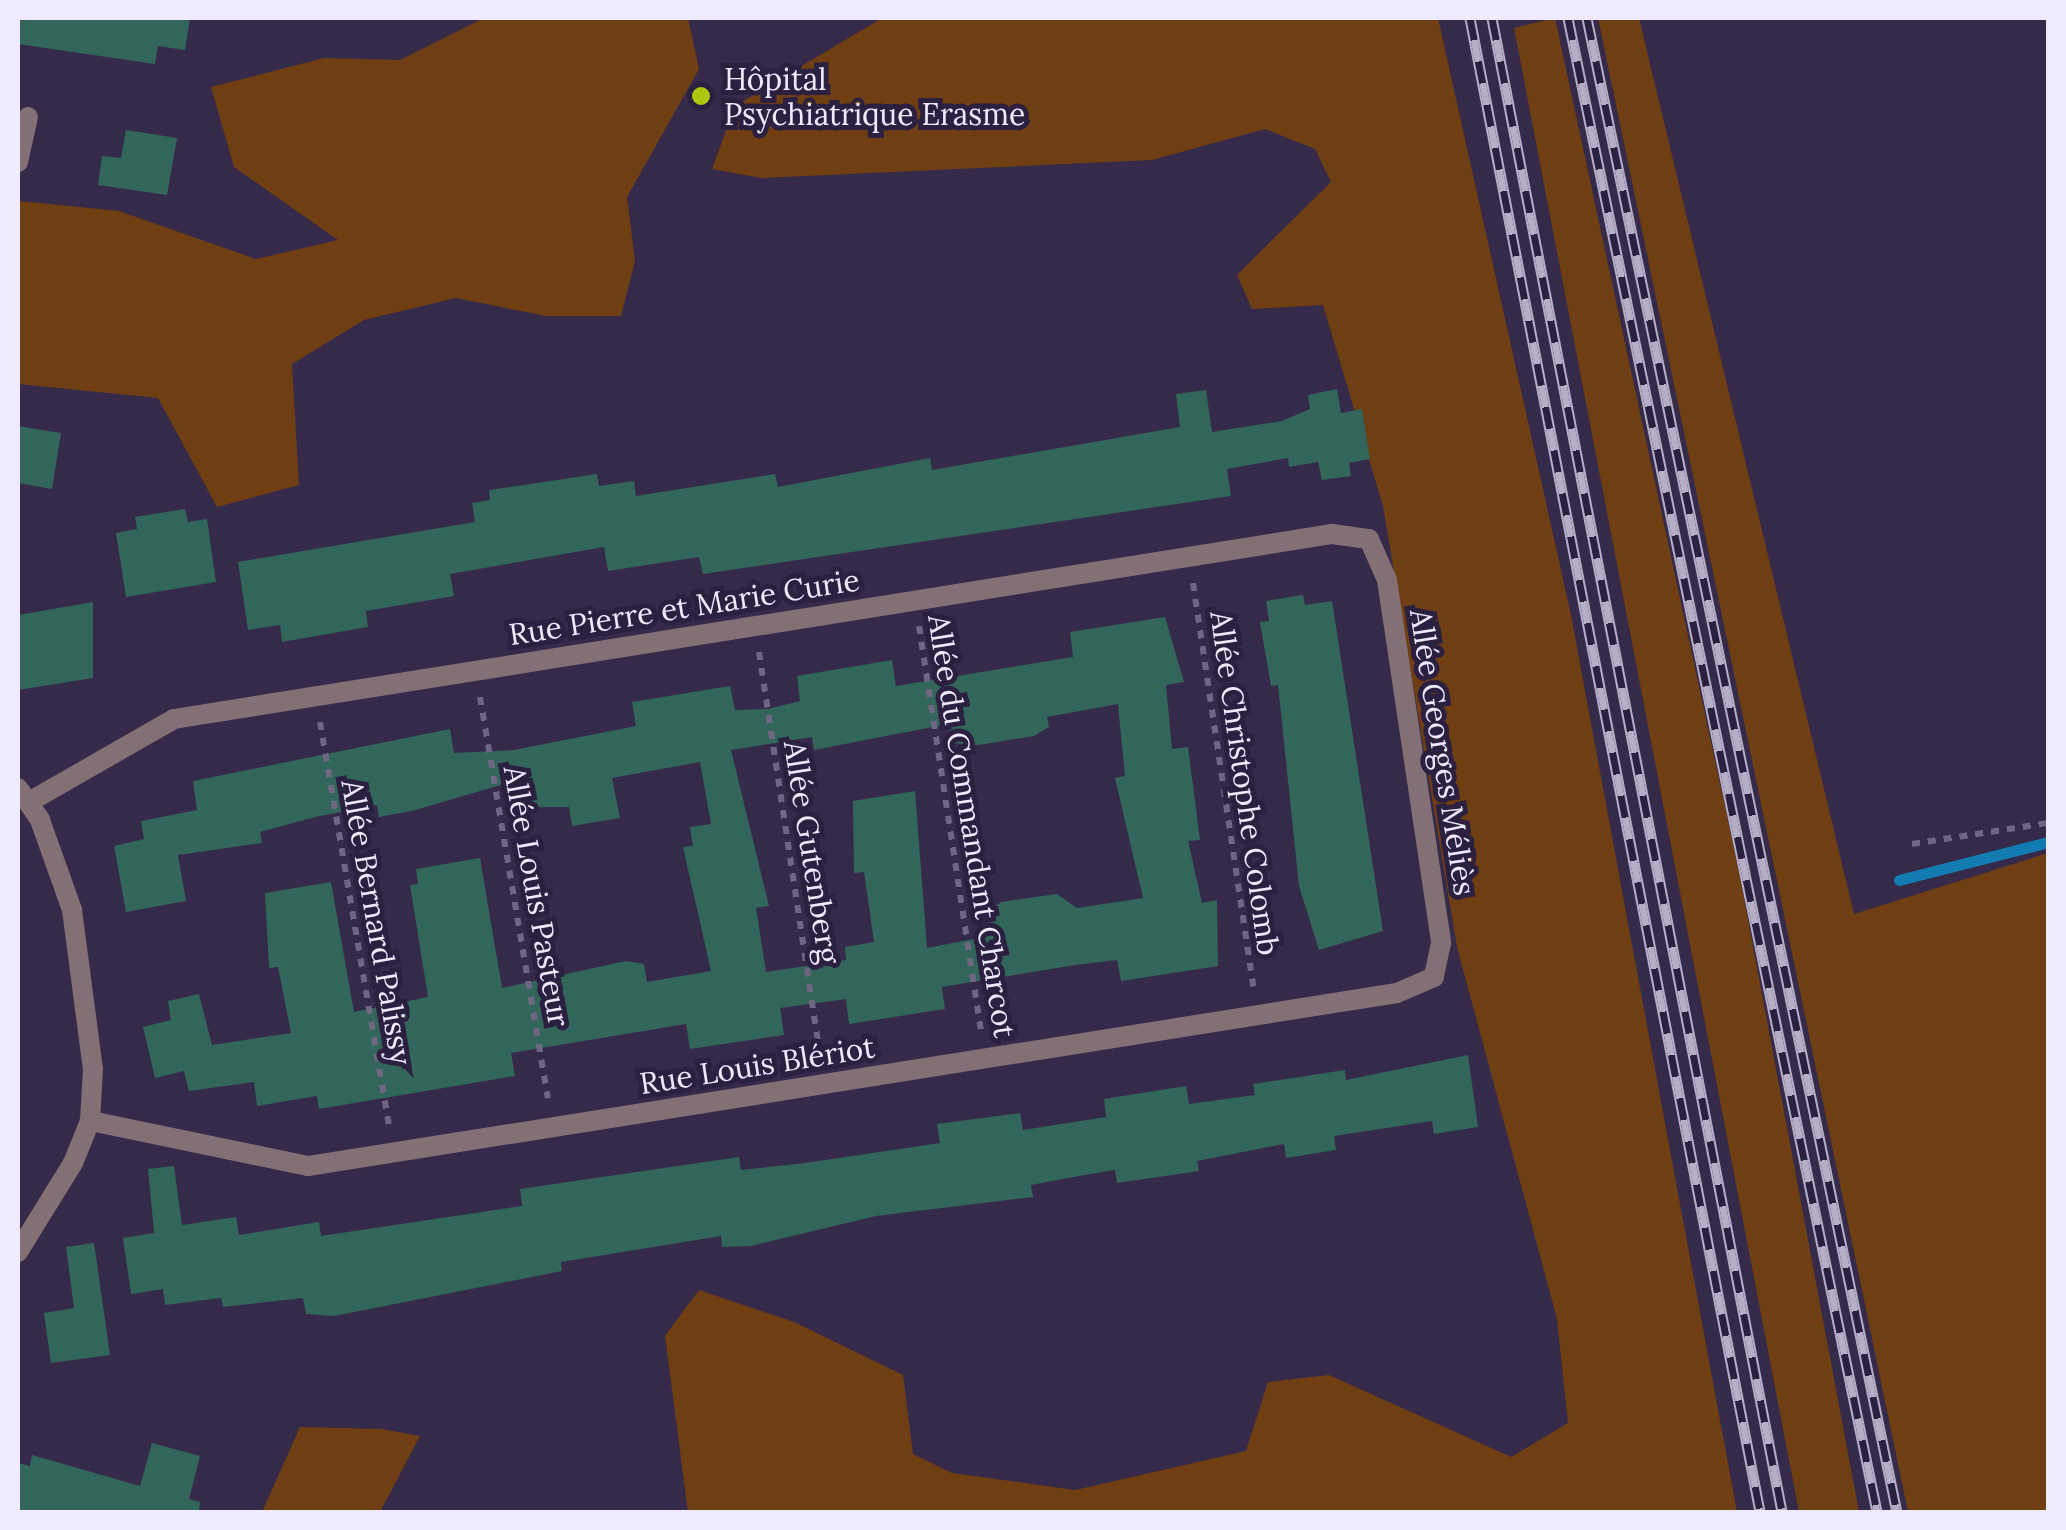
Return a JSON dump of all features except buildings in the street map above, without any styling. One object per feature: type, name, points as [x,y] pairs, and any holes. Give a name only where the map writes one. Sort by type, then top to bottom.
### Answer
[{"type":"street","points":[[18,162],[28,117]]},
{"type":"street","name":"Rue Pierre et Marie Curie","points":[[24,795],[174,718],[1332,534],[1368,539]]},
{"type":"street","name":"Allée Georges Méliès","points":[[1368,539],[1387,580],[1438,924],[1434,977]]},
{"type":"street","points":[[18,1252],[90,1121],[84,966],[55,856],[24,795]]},
{"type":"street","name":"Rue Louis Blériot","points":[[90,1121],[257,1162],[394,1155],[1397,993],[1434,977]]},
{"type":"path","name":"Allée Christophe Colomb","points":[[1189,557],[1258,1016]]},
{"type":"path","name":"Allée du Commandant Charcot","points":[[915,600],[986,1060]]},
{"type":"path","name":"Allée Gutenberg","points":[[755,626],[824,1084]]},
{"type":"path","name":"Allée Louis Pasteur","points":[[476,671],[553,1129]]},
{"type":"path","name":"Allée Bernard Palissy","points":[[316,696],[394,1155]]},
{"type":"path","points":[[1912,844],[2048,822]]},
{"type":"shaded area","points":[[484,18],[688,18],[699,69],[627,197],[635,261],[621,316],[546,316],[456,298],[364,320],[292,364],[299,485],[217,507],[158,398],[18,384],[19,201],[119,211],[256,259],[338,240],[234,167],[211,87],[324,58],[400,60]]},
{"type":"shaded area","points":[[882,18],[1438,18],[1571,615],[1737,1512],[688,1512],[665,1336],[699,1290],[794,1322],[903,1375],[913,1454],[952,1473],[1075,1490],[1246,1451],[1268,1382],[1329,1375],[1511,1457],[1568,1423],[1557,1319],[1457,947],[1383,506],[1323,305],[1252,309],[1237,275],[1331,182],[1315,149],[1265,129],[1152,160],[761,178],[712,169],[735,106]]},
{"type":"shaded area","points":[[1555,18],[1740,877],[1859,1512],[1799,1512],[1514,28]]},
{"type":"shaded area","points":[[1598,18],[1639,18],[1854,914],[2048,853],[2048,1512],[1908,1512]]},
{"type":"shaded area","points":[[300,1427],[382,1429],[420,1436],[380,1512],[262,1512]]},
{"type":"waterway","points":[[1899,880],[2048,842]]},
{"type":"railway","points":[[1470,18],[1760,1512]]},
{"type":"railway","points":[[1492,18],[1782,1512]]},
{"type":"railway","points":[[1568,18],[1877,1512]]},
{"type":"railway","points":[[1587,18],[1897,1512]]},
{"type":"place","name":"Hôpital Psychiatrique Erasme","points":[[701,96]]}]
